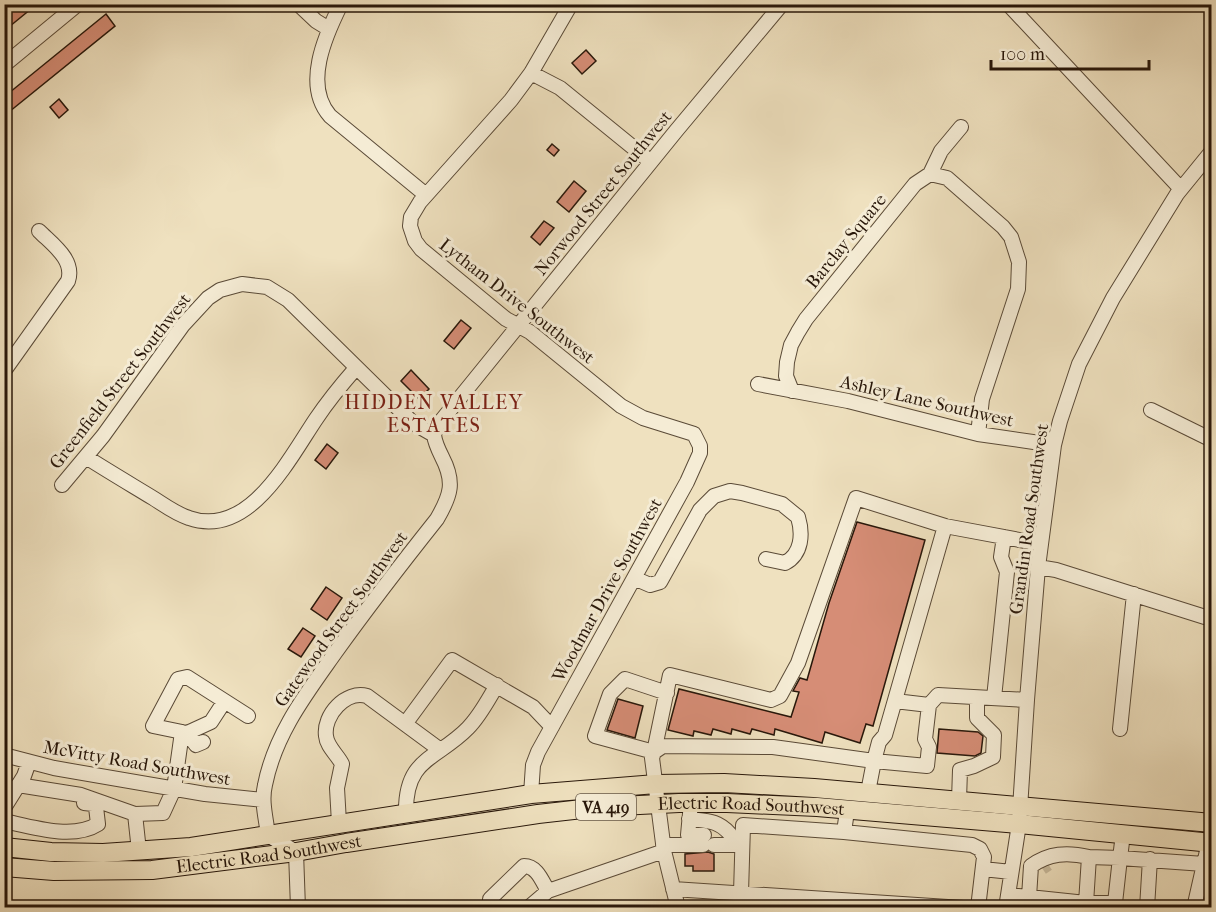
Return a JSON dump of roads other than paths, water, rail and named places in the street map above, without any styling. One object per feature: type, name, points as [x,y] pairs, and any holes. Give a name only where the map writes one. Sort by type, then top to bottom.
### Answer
[{"type":"main road","name":"Electric Road Southwest","points":[[4,847],[51,852],[139,851],[191,847],[531,794],[656,784],[724,783],[868,792],[1212,823]]},
{"type":"main road","name":"Electric Road Southwest","points":[[4,867],[54,871],[152,870],[296,852],[538,814],[657,804],[690,811],[743,804],[848,811],[1210,842]]},
{"type":"street","points":[[4,65],[78,4]]},
{"type":"street","points":[[298,4],[316,21],[329,29]]},
{"type":"street","points":[[341,4],[321,53],[317,77],[317,89],[324,109],[426,195]]},
{"type":"street","name":"Lytham Drive Southwest","points":[[572,4],[531,73],[512,100],[426,195],[411,217],[410,226],[415,241],[421,249],[506,319],[530,332],[621,406],[644,418],[663,424]]},
{"type":"street","name":"Norwood Street Southwest","points":[[434,435],[437,426],[782,4]]},
{"type":"street","points":[[1008,4],[1181,189]]},
{"type":"street","points":[[531,73],[560,88],[651,162]]},
{"type":"street","name":"Barclay Square","points":[[792,391],[786,376],[786,362],[798,332],[915,184],[922,177],[930,174],[941,151],[961,127]]},
{"type":"street","name":"Grandin Road Southwest","points":[[1007,901],[1021,805],[1038,567],[1054,445],[1071,384],[1093,334],[1149,238],[1181,189],[1212,151]]},
{"type":"street","points":[[930,174],[947,178],[1003,226],[1016,248],[1019,262],[1018,289],[982,399],[978,434]]},
{"type":"street","points":[[4,371],[68,281],[70,274],[67,260],[39,231]]},
{"type":"street","name":"Greenfield Street Southwest","points":[[62,485],[86,457],[197,308],[208,298],[230,286],[255,284],[278,293],[288,300],[413,423],[434,435]]},
{"type":"street","points":[[86,457],[179,514],[200,521],[222,520],[234,516],[250,505],[273,483],[323,409],[356,368]]},
{"type":"street","name":"Ashley Lane Southwest","points":[[758,384],[848,401],[978,434],[1054,445]]},
{"type":"street","points":[[1151,411],[1212,440]]},
{"type":"street","name":"Woodmar Drive Southwest","points":[[531,794],[533,765],[687,482],[700,453],[700,446],[694,435],[663,424]]},
{"type":"street","name":"Gatewood Street Southwest","points":[[268,835],[263,800],[264,786],[281,736],[302,700],[365,611],[437,519],[445,504],[450,491],[450,475],[434,442],[434,435]]},
{"type":"street","points":[[634,578],[650,585],[660,582],[700,510],[714,496],[730,491],[782,504],[798,517],[801,537],[798,552],[794,558],[785,563],[766,559]]},
{"type":"street","points":[[678,908],[664,848],[652,758],[670,675],[771,700],[780,696],[798,663],[856,498],[945,526],[1041,544]]},
{"type":"street","points":[[868,792],[879,742],[885,735],[945,526]]},
{"type":"street","points":[[993,698],[1007,572],[1001,557],[1004,537]]},
{"type":"street","points":[[1038,567],[1056,570],[1205,617]]},
{"type":"street","points":[[1120,729],[1134,594]]},
{"type":"street","points":[[405,724],[452,660],[533,707],[552,727]]},
{"type":"street","points":[[211,722],[215,732],[196,745],[185,733],[153,726],[178,679],[188,678],[248,716]]},
{"type":"street","points":[[667,693],[625,679],[609,694],[595,736],[654,752],[663,746],[746,746],[927,766],[929,747],[925,739],[929,705],[938,695],[1027,700]]},
{"type":"street","points":[[406,813],[408,790],[418,768],[439,749],[468,729],[497,685]]},
{"type":"street","points":[[339,823],[338,788],[342,764],[327,741],[326,726],[340,702],[360,694],[367,696],[439,749]]},
{"type":"street","points":[[959,800],[960,770],[993,757],[994,735],[977,718],[976,698]]},
{"type":"street","points":[[895,701],[929,705]]},
{"type":"street","points":[[185,733],[211,722],[224,702]]},
{"type":"street","points":[[22,785],[81,795],[135,814],[163,813],[174,789],[185,733]]},
{"type":"street","name":"McVitty Road Southwest","points":[[4,755],[29,762],[174,789],[263,800]]},
{"type":"street","points":[[4,808],[22,785],[29,762]]},
{"type":"street","points":[[4,821],[41,829],[67,831],[91,828],[98,824],[96,807],[93,804],[37,797],[22,785]]},
{"type":"street","points":[[741,893],[740,834],[743,804]]},
{"type":"street","points":[[688,840],[690,811],[740,834]]},
{"type":"street","points":[[844,832],[848,811]]},
{"type":"street","points":[[135,814],[139,851]]},
{"type":"street","points":[[900,837],[902,815]]},
{"type":"street","points":[[528,908],[548,891],[688,840],[709,840],[740,834],[844,832],[972,845],[980,849],[984,857],[978,908]]},
{"type":"street","points":[[1007,901],[1086,898],[1115,903],[1123,834]]},
{"type":"street","points":[[268,835],[296,852],[298,908]]},
{"type":"street","points":[[1194,908],[1201,863],[1210,842]]},
{"type":"street","points":[[1040,870],[1031,867],[1039,860],[1073,853],[1089,857],[1201,863]]},
{"type":"street","points":[[1028,902],[1040,870],[1060,854]]},
{"type":"street","points":[[1086,898],[1089,857]]},
{"type":"street","points":[[1147,908],[1151,859]]},
{"type":"street","points":[[490,908],[490,899],[524,866],[535,869],[548,891]]},
{"type":"street","points":[[983,869],[1011,872]]},
{"type":"street","points":[[674,889],[963,908]]},
{"type":"tunnel","points":[[1042,868],[1048,864]]},
{"type":"district","name":"HIDDEN VALLEY ESTATES","points":[[434,414]]}]
